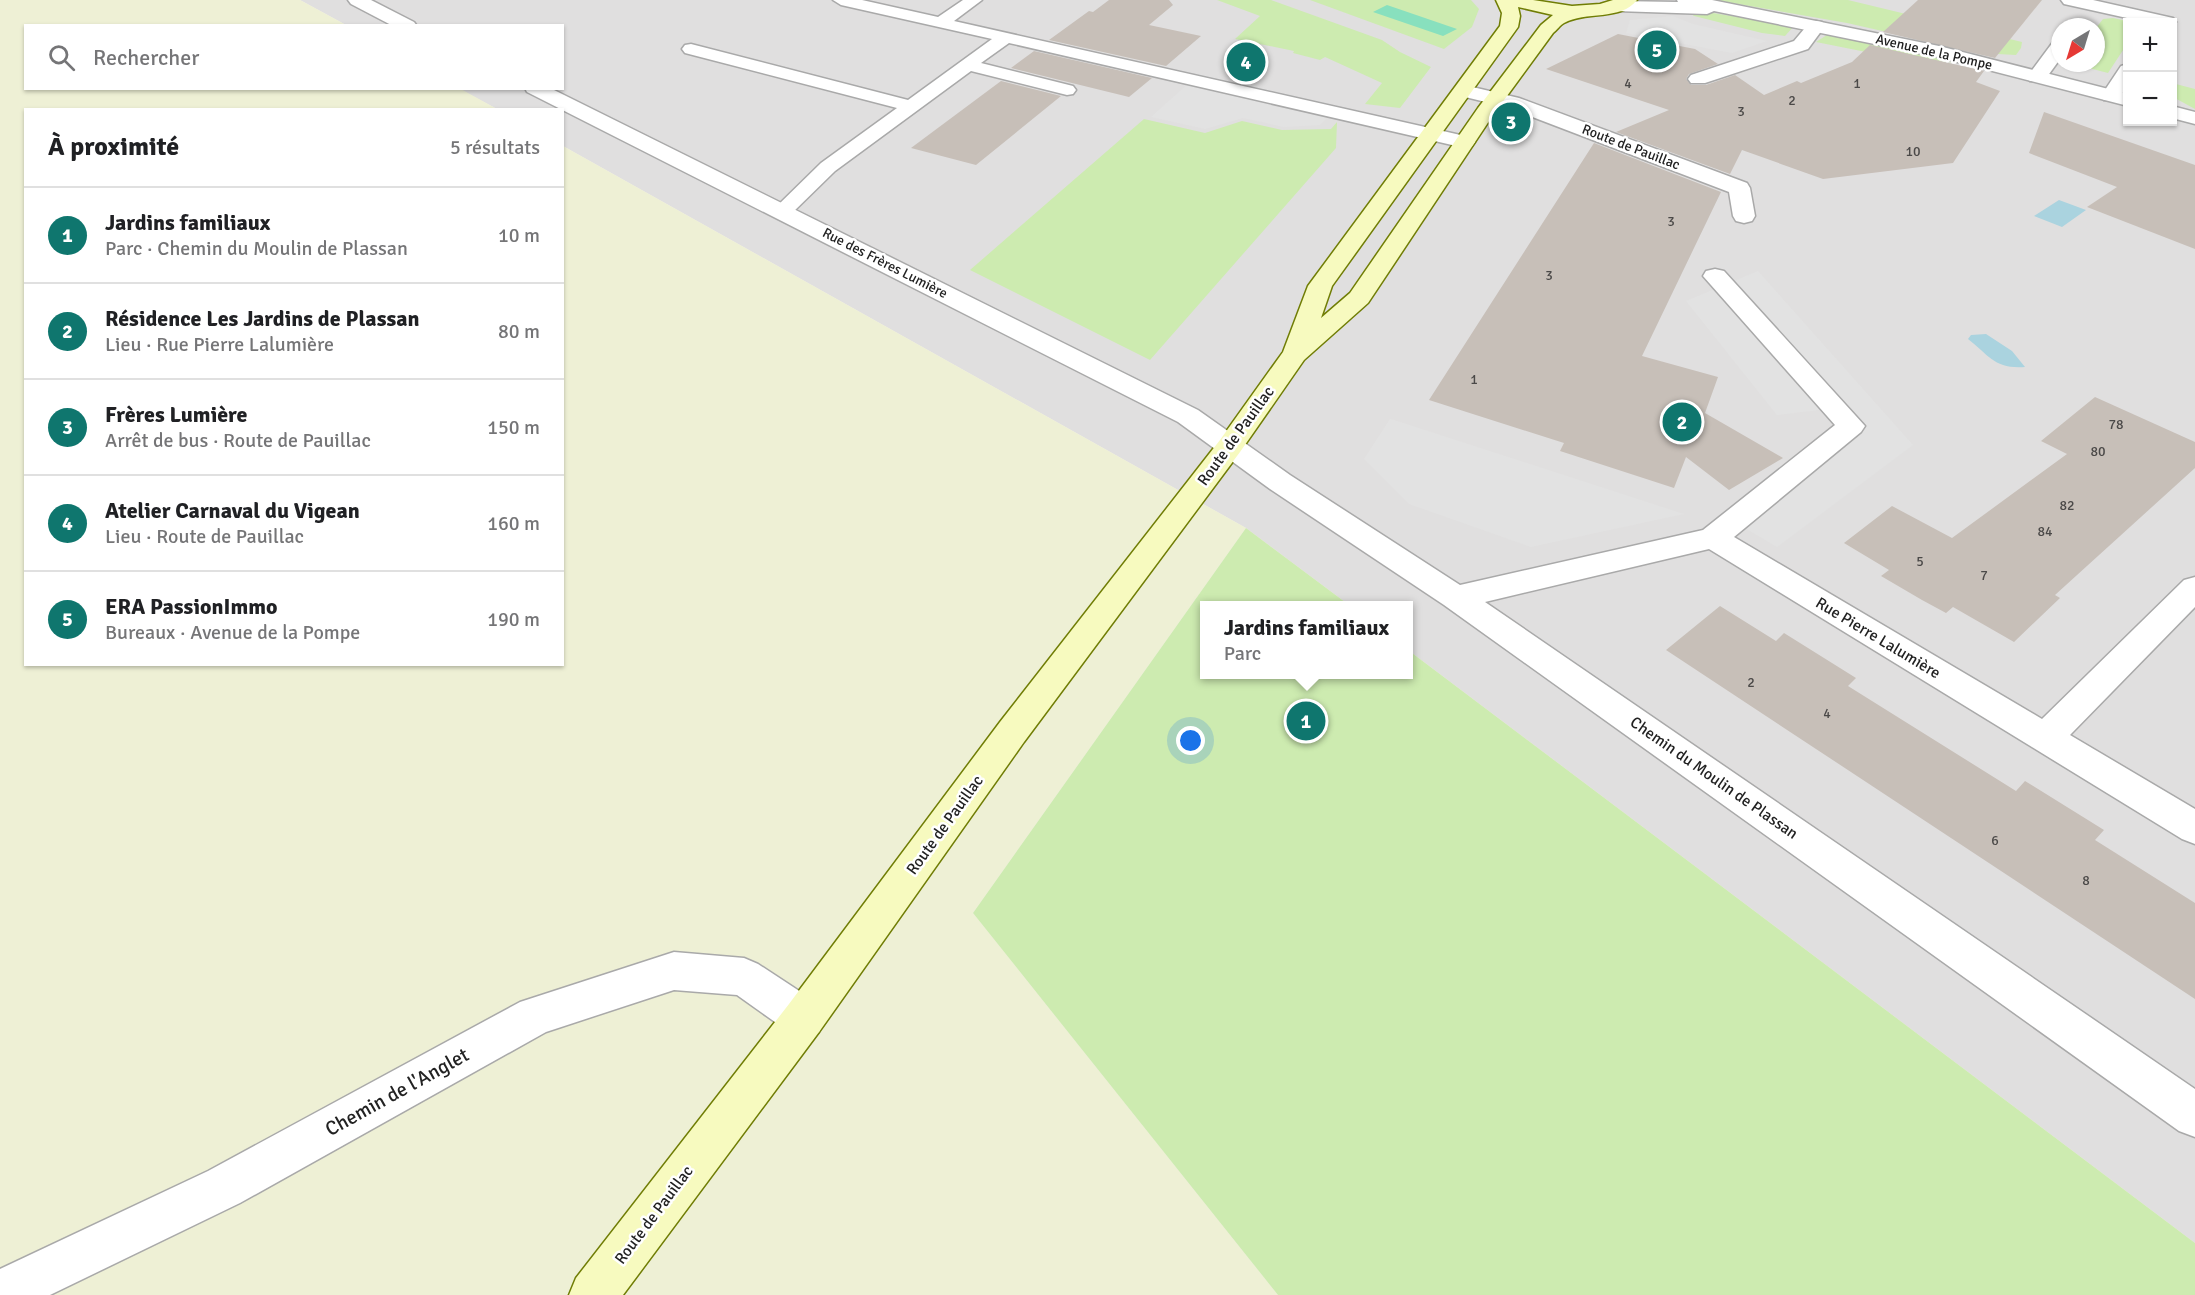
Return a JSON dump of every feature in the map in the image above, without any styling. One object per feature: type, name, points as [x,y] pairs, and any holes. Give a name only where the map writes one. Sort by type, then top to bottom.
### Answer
[{"type":"main road","name":"Route de Pauillac","points":[[1295,354],[1320,286],[1512,22],[1511,9],[1505,0]]},
{"type":"main road","points":[[1515,0],[1537,7],[1586,11],[1622,3]]},
{"type":"main road","name":"Route de Pauillac","points":[[592,1295],[804,1018],[1012,732],[1230,446],[1295,354],[1359,298],[1465,142],[1547,29],[1558,19],[1586,11]]},
{"type":"street","points":[[357,0],[404,24]]},
{"type":"street","name":"Avenue de la Pompe","points":[[1686,0],[1939,52],[2119,98]]},
{"type":"street","points":[[2070,0],[2086,12],[2131,18]]},
{"type":"street","name":"Avenue de la Pompe","points":[[1622,3],[1739,12]]},
{"type":"street","points":[[1698,79],[1801,45],[1816,26]]},
{"type":"street","points":[[2037,77],[2051,58]]},
{"type":"street","points":[[2119,98],[2126,72]]},
{"type":"street","name":"Rue des Frères Lumière","points":[[538,90],[1188,416],[1230,446]]},
{"type":"street","name":"Route de Pauillac","points":[[1464,91],[1512,102],[1739,188],[1744,216]]},
{"type":"street","points":[[2177,113],[2195,118]]},
{"type":"street","points":[[1455,597],[1713,538],[1851,426],[1715,276]]},
{"type":"street","name":"Chemin du Moulin de Plassan","points":[[1230,446],[1280,482],[1455,597],[2195,1115]]},
{"type":"street","name":"Rue Pierre Lalumière","points":[[1713,538],[2195,828]]},
{"type":"street","points":[[2044,739],[2195,588]]},
{"type":"street","name":"Chemin de l'Anglet","points":[[0,1294],[224,1187],[535,1016],[674,971],[744,977],[804,1018]]},
{"type":"lane","points":[[841,0],[1465,142]]},
{"type":"lane","points":[[940,23],[974,0]]},
{"type":"lane","points":[[782,212],[828,167],[1005,38]]},
{"type":"lane","points":[[691,49],[911,106]]},
{"type":"lane","points":[[967,65],[1067,90]]},
{"type":"shaded area","points":[[300,0],[2195,0],[2195,1243],[1413,654],[1413,601],[1344,601],[1246,528],[564,147],[564,108],[495,108],[461,90],[564,90],[564,24],[344,24]]},
{"type":"shaded area","points":[[1673,16],[1693,24],[1767,41],[1732,53],[1626,33],[1630,20]]},
{"type":"shaded area","points":[[1199,74],[1339,106],[1320,125],[1284,127],[1243,118],[1205,129],[1151,117]]},
{"type":"shaded area","points":[[1758,271],[1913,445],[1777,547],[1733,521],[1851,425],[1835,408],[1777,415],[1686,301]]},
{"type":"shaded area","points":[[1390,419],[1684,514],[1531,547],[1409,504],[1364,459]]},
{"type":"green space","points":[[0,0],[300,0],[344,24],[24,24],[24,90],[463,90],[495,108],[24,108],[24,666],[564,666],[564,147],[1246,528],[973,913],[1278,1295],[0,1295]]},
{"type":"green space","points":[[1217,0],[1271,0],[1382,40],[1400,52],[1431,67],[1400,108],[1365,104],[1382,83],[1325,57],[1320,60],[1293,53],[1294,51],[1235,39],[1260,16]]},
{"type":"green space","points":[[1310,0],[1471,0],[1479,9],[1472,27],[1444,49]]},
{"type":"green space","points":[[1715,0],[1848,0],[2022,42],[2016,55],[1979,53],[1847,23]]},
{"type":"green space","points":[[1387,5],[1457,29],[1443,36],[1373,12]]},
{"type":"green space","points":[[1688,9],[1794,26],[1785,36],[1762,33],[1694,16],[1687,11]]},
{"type":"green space","points":[[2105,19],[2123,20],[2123,50],[2108,73],[2104,72]]},
{"type":"green space","points":[[1830,33],[1956,63],[1871,53],[1816,42]]},
{"type":"green space","points":[[2177,84],[2195,89],[2195,109],[2177,99]]},
{"type":"green space","points":[[1144,119],[1205,133],[1242,121],[1282,130],[1331,129],[1337,122],[1336,148],[1150,360],[970,270]]},
{"type":"green space","points":[[1246,528],[1344,601],[1200,601],[1200,679],[1413,679],[1413,654],[2195,1243],[2195,1295],[1278,1295],[973,913]]},
{"type":"water","points":[[2059,200],[2086,210],[2062,227],[2034,216]]},
{"type":"water","points":[[1986,334],[2012,351],[2025,367],[1999,364],[1968,339],[1971,335]]},
{"type":"building","points":[[1109,0],[1169,0],[1173,5],[1149,25],[1201,36],[1166,66],[1049,40],[1089,11],[1093,12]]},
{"type":"building","points":[[1918,0],[2042,0],[1995,58],[1883,32]]},
{"type":"building","points":[[1618,34],[1695,49],[1718,64],[1689,74],[1686,79],[1691,85],[1706,85],[1735,75],[1764,95],[1852,62],[1870,45],[1984,71],[1976,82],[2000,91],[1953,163],[1823,179],[1742,150],[1730,174],[1616,132],[1669,110],[1546,69]]},
{"type":"building","points":[[1034,51],[1152,78],[1129,97],[1011,68]]},
{"type":"building","points":[[1001,81],[1061,96],[976,165],[911,148]]},
{"type":"building","points":[[2044,112],[2195,165],[2195,249],[2087,207],[2117,187],[2029,153]]},
{"type":"building","points":[[1594,143],[1721,192],[1642,356],[1718,377],[1705,413],[1783,458],[1729,490],[1686,457],[1674,488],[1560,451],[1564,443],[1429,400]]},
{"type":"building","points":[[2095,397],[2195,442],[2195,468],[2055,595],[2060,598],[2014,642],[1953,607],[1946,613],[1922,600],[1881,576],[1889,570],[1844,543],[1892,506],[1952,538],[2067,454],[2041,441]]},
{"type":"building","points":[[1720,606],[1776,641],[1784,633],[1856,678],[1848,686],[2016,791],[2025,781],[2104,830],[2095,840],[2195,903],[2195,999],[1666,650]]},
{"type":"place","name":"ERA PassionImmo","points":[[1657,50]]},
{"type":"place","name":"Atelier Carnaval du Vigean","points":[[1246,62]]},
{"type":"place","name":"Frères Lumière","points":[[1511,122]]},
{"type":"place","name":"Résidence Les Jardins de Plassan","points":[[1682,422]]},
{"type":"place","name":"Jardins familiaux","points":[[1306,721]]}]
